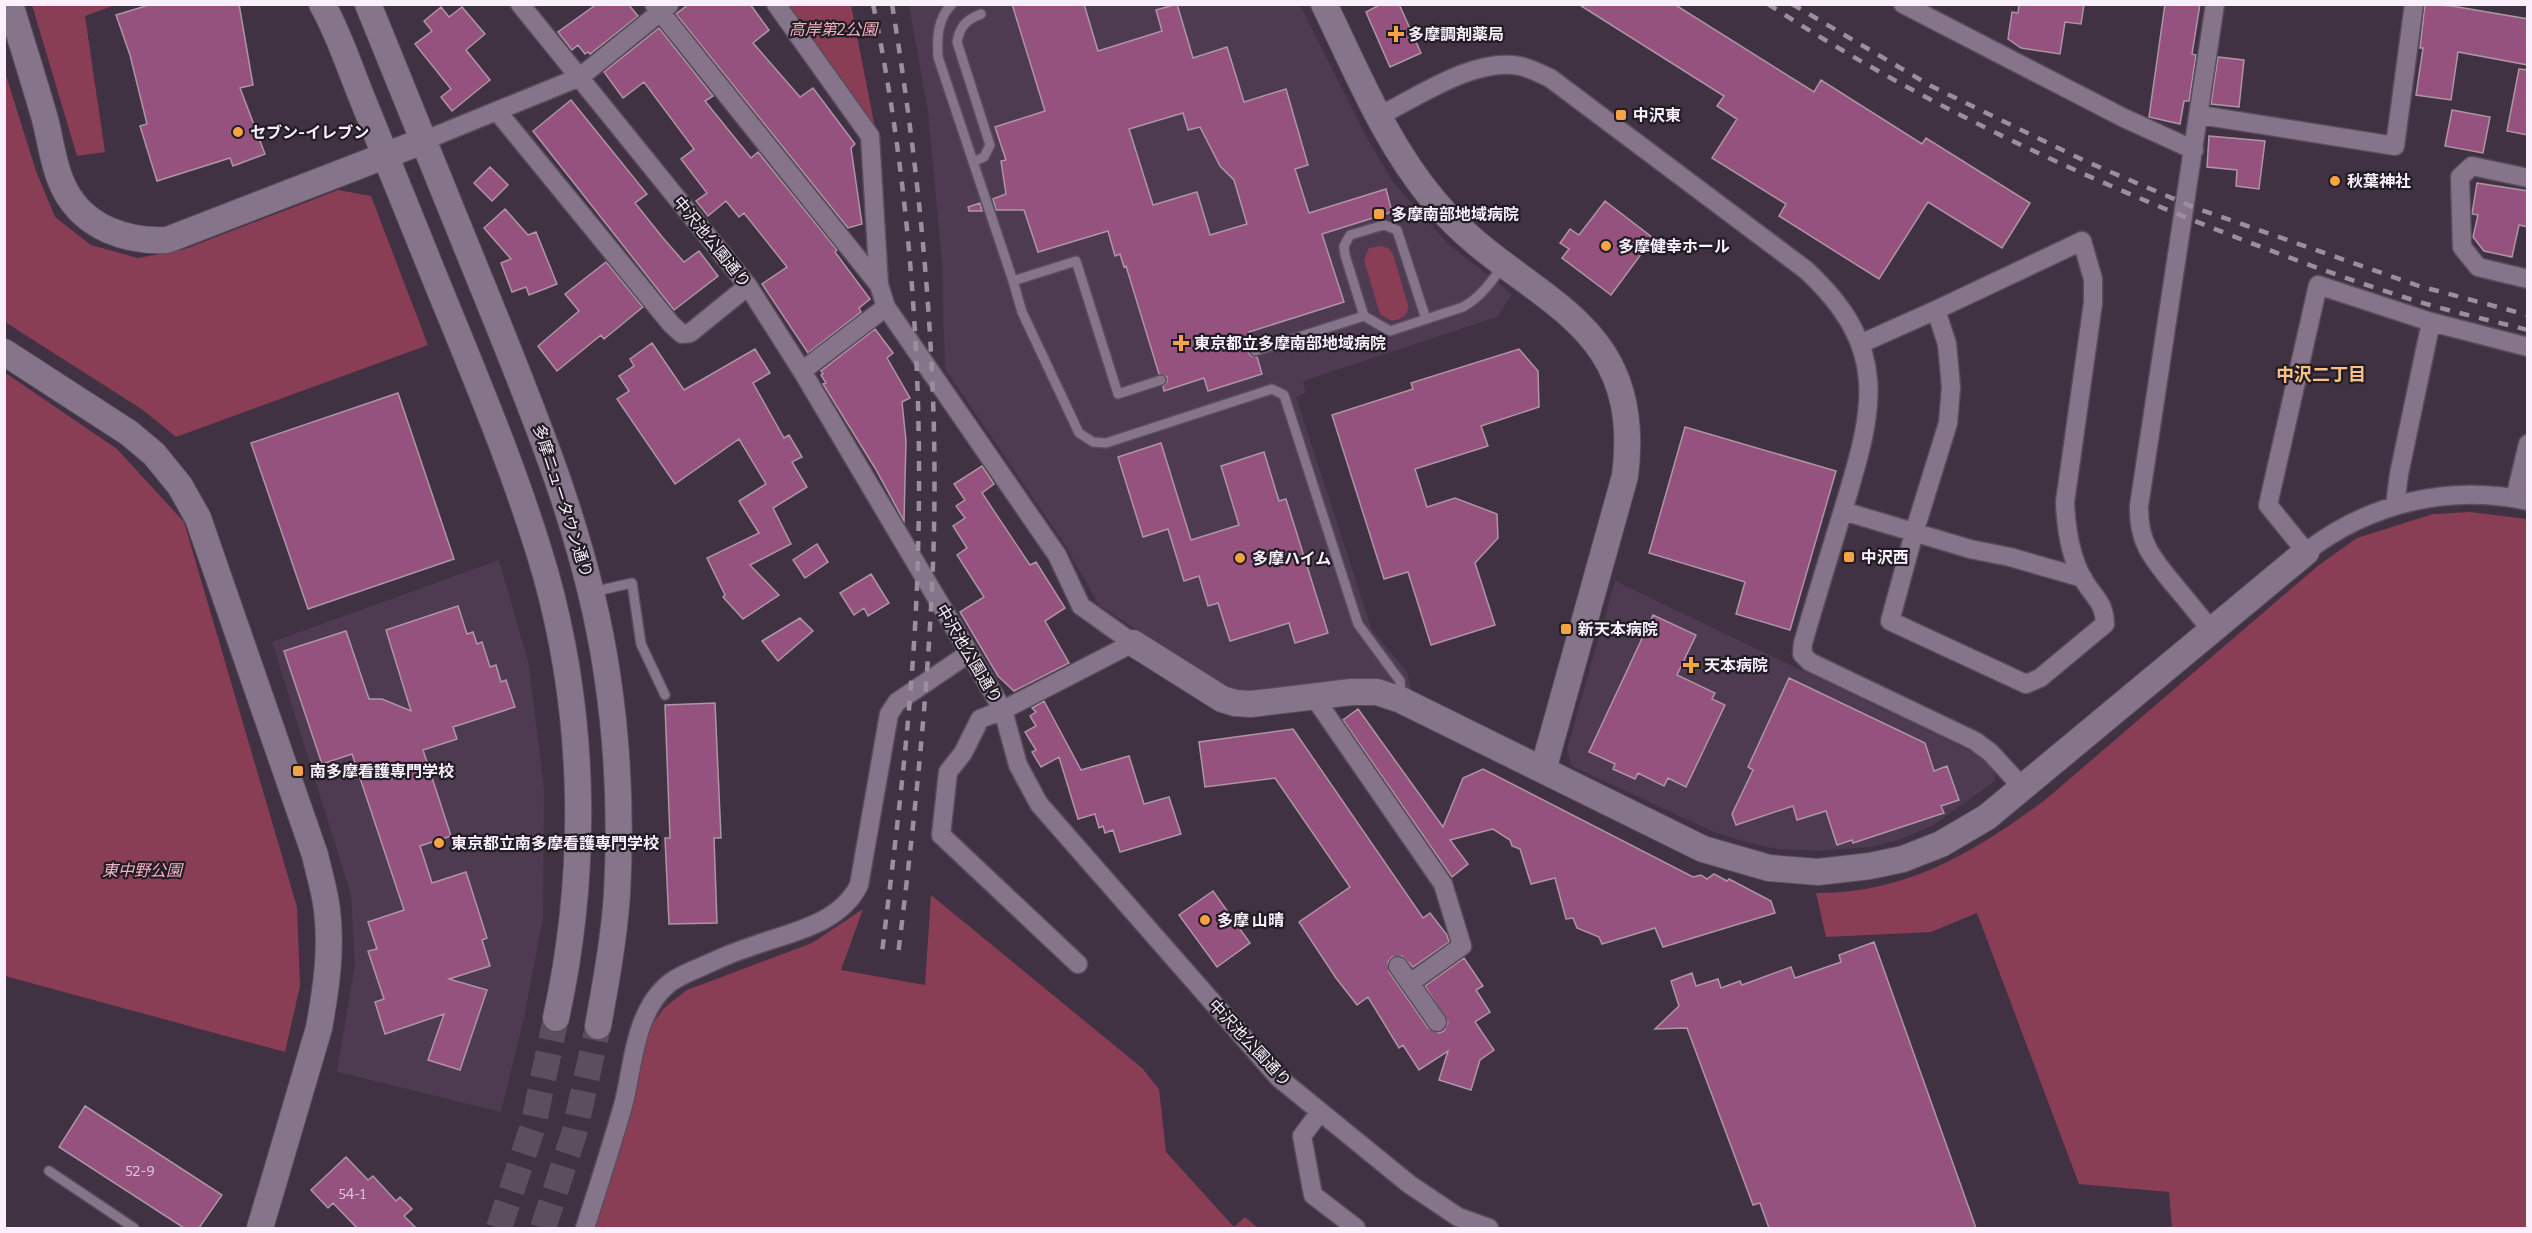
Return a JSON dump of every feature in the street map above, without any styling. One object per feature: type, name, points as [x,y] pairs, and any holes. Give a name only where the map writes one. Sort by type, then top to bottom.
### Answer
[{"type":"street","points":[[10,4],[65,192],[90,219],[107,230],[143,241],[167,240],[386,156],[579,77],[661,7],[879,285]]},
{"type":"street","points":[[322,4],[386,156],[516,481],[546,576],[568,677],[576,750],[578,830],[576,893],[571,944],[556,1018]]},
{"type":"street","name":"多摩ニュータウン通り","points":[[368,4],[528,399],[555,471],[592,592],[608,674],[616,762],[617,816],[617,894],[598,1026]]},
{"type":"street","name":"中沢池公園通り","points":[[520,4],[748,286],[802,371],[1003,710],[1018,765],[1039,804],[1279,1078],[1409,1184],[1458,1217],[1489,1228]]},
{"type":"street","points":[[776,4],[870,136],[879,285],[886,307],[1056,555],[1081,606],[1133,644],[1222,699],[1251,704],[1351,692],[1377,692],[1401,700],[1703,849],[1769,868],[1818,872],[1860,868],[1903,859],[1941,843],[1987,817],[2306,552],[2349,525],[2378,511],[2433,496],[2468,494],[2521,500],[2528,444]]},
{"type":"street","points":[[1324,4],[1398,151],[1436,203],[1458,226],[1563,309],[1595,340],[1619,382],[1624,400],[1629,446],[1626,476],[1543,770]]},
{"type":"street","points":[[1903,4],[2124,118],[2194,150]]},
{"type":"street","points":[[2211,630],[2153,561],[2144,543],[2139,524],[2139,506],[2215,4]]},
{"type":"street","points":[[2200,115],[2395,146],[2414,4]]},
{"type":"street","points":[[1379,116],[1477,69],[1500,65],[1522,66],[1550,78],[1806,270],[1826,289],[1843,310],[1860,344],[1868,373],[1870,402],[1868,421],[1803,643],[1802,654],[1810,662],[1975,741],[1991,753],[2022,787]]},
{"type":"street","points":[[497,111],[670,324],[682,334],[690,333],[748,286]]},
{"type":"street","points":[[2528,178],[2472,166],[2460,177],[2462,247],[2478,267],[2528,279]]},
{"type":"street","points":[[1860,344],[2082,241],[2093,279],[2093,303],[2065,502],[2066,526],[2072,551],[2083,578],[2104,607],[2105,624],[2040,678],[2026,684],[1890,621],[1948,423],[1951,387],[1947,344],[1936,310]]},
{"type":"street","points":[[2306,552],[2268,505],[2318,285],[2431,322],[2528,346]]},
{"type":"street","points":[[802,371],[886,307]]},
{"type":"street","points":[[2395,506],[2399,474],[2431,322]]},
{"type":"street","points":[[4,352],[129,433],[154,454],[180,486],[198,518],[315,855],[327,909],[328,974],[324,1002],[319,1028],[260,1228]]},
{"type":"street","points":[[490,416],[504,424],[514,422],[523,416],[527,409],[528,399]]},
{"type":"street","points":[[1843,511],[1914,533],[2083,578]]},
{"type":"street","points":[[1078,964],[940,835],[948,772],[963,753],[980,719],[1003,710],[1133,644]]},
{"type":"street","points":[[585,1228],[623,1106],[643,1023],[653,1003],[665,986],[682,975],[745,948],[819,923],[848,902],[859,885],[889,714],[897,702],[968,654]]},
{"type":"street","points":[[1314,697],[1443,884],[1462,946],[1410,983]]},
{"type":"street","points":[[1398,966],[1437,1022]]},
{"type":"street","points":[[1320,1112],[1302,1136],[1313,1195],[1356,1228]]},
{"type":"lane","points":[[952,4],[938,30],[938,57],[1022,312],[1079,433],[1093,442],[1106,443],[1272,389],[1284,395],[1358,624],[1400,681],[1401,700]]},
{"type":"lane","points":[[973,162],[984,157],[990,145],[957,42],[959,28],[968,19],[981,14]]},
{"type":"lane","points":[[1426,319],[1401,236],[1397,230],[1384,225],[1350,235],[1344,246],[1364,316],[1390,331],[1463,307],[1474,301],[1482,294],[1504,264]]},
{"type":"lane","points":[[1013,281],[1076,261],[1118,394],[1161,380]]},
{"type":"lane","points":[[1255,351],[1364,316]]},
{"type":"lane","points":[[592,592],[632,583],[641,645],[665,695]]},
{"type":"lane","points":[[49,1171],[134,1228]]},
{"type":"shaded area","name":"東京都立多摩南部地域病院","points":[[909,5],[1300,5],[1367,138],[1393,182],[1448,244],[1512,294],[1497,317],[1303,381],[1306,393],[1296,397],[1372,630],[1407,672],[1412,693],[1237,693],[1224,688],[1099,605],[1065,545],[945,369],[942,263],[928,112]]},
{"type":"shaded area","name":"東京都立南多摩看護専門学校","points":[[499,560],[529,665],[544,790],[543,918],[525,1013],[501,1112],[337,1072],[355,964],[351,895],[272,642]]},
{"type":"shaded area","name":"天本病院","points":[[1615,581],[1979,755],[1995,771],[1995,781],[1932,826],[1898,840],[1871,847],[1818,851],[1778,849],[1714,832],[1572,766],[1567,749]]},
{"type":"green space","points":[[32,5],[115,5],[85,16],[105,152],[77,156]]},
{"type":"green space","name":"高岸第2公園","points":[[788,5],[851,5],[875,128]]},
{"type":"green space","points":[[4,69],[36,171],[55,217],[91,245],[138,258],[185,249],[338,190],[371,196],[428,345],[176,437],[143,410],[5,322]]},
{"type":"green space","points":[[1380,246],[1388,248],[1393,254],[1408,305],[1404,316],[1392,321],[1380,314],[1364,260],[1369,248]]},
{"type":"green space","name":"東中野公園","points":[[4,372],[117,449],[184,522],[297,907],[300,986],[285,1052],[5,976]]},
{"type":"green space","points":[[2470,512],[2527,519],[2527,1228],[2172,1228],[2169,1192],[2079,1184],[1977,913],[1931,932],[1826,937],[1816,893],[1849,891],[1910,878],[1966,853],[2045,800],[2319,565],[2357,538],[2433,514]]},
{"type":"green space","points":[[931,895],[1142,1068],[1159,1089],[1166,1152],[1234,1227],[1245,1217],[1258,1228],[593,1228],[648,1030],[664,1008],[687,990],[812,943],[863,909],[841,970],[925,985]]},
{"type":"building","points":[[152,4],[239,4],[253,85],[240,88],[265,154],[233,166],[230,158],[157,181],[140,126],[147,124],[130,55],[116,15]]},
{"type":"building","points":[[597,4],[628,4],[638,16],[590,54],[588,52],[585,54],[578,45],[572,50],[558,32]]},
{"type":"building","points":[[689,4],[750,4],[769,30],[753,43],[800,97],[813,88],[855,144],[851,148],[862,224],[848,228],[676,14]]},
{"type":"building","name":"東京都立多摩南部地域病院","points":[[1012,4],[1084,4],[1098,51],[1162,31],[1156,10],[1177,4],[1193,58],[1227,47],[1244,102],[1286,89],[1308,165],[1295,169],[1309,213],[1386,189],[1392,212],[1322,234],[1344,302],[1249,332],[1253,345],[1248,352],[1251,356],[1257,357],[1262,374],[1208,391],[1204,378],[1164,391],[1163,386],[1167,382],[1167,377],[1159,374],[1126,266],[1124,267],[1120,254],[1115,256],[1108,231],[1038,252],[1024,210],[996,210],[993,199],[1006,194],[1001,161],[1006,160],[995,127],[1045,111]],"holes":[[[1183,113],[1188,130],[1200,127],[1220,166],[1234,180],[1247,224],[1210,235],[1197,192],[1153,205],[1129,129]]]},
{"type":"building","points":[[1381,4],[1399,4],[1421,53],[1390,67],[1366,12]]},
{"type":"building","points":[[1578,4],[1674,4],[1814,92],[1821,80],[1922,144],[1926,138],[2030,203],[2002,248],[1928,202],[1879,279],[1779,216],[1786,204],[1712,158],[1737,119],[1717,106],[1724,96]]},
{"type":"building","points":[[2019,4],[2084,4],[2081,24],[2065,22],[2060,54],[2021,48],[2008,39],[2012,12],[2018,13]]},
{"type":"building","points":[[2165,4],[2200,4],[2192,54],[2196,55],[2189,101],[2184,101],[2180,124],[2149,117]]},
{"type":"building","points":[[2425,4],[2452,6],[2528,19],[2528,65],[2458,52],[2451,100],[2416,95],[2423,48],[2420,48]]},
{"type":"building","points":[[441,7],[449,17],[462,7],[485,34],[466,50],[490,80],[452,111],[441,97],[451,89],[415,44],[432,31],[424,21]]},
{"type":"building","points":[[659,28],[713,96],[705,101],[751,158],[758,152],[837,250],[835,252],[870,299],[859,308],[861,312],[808,353],[762,284],[787,267],[744,213],[739,217],[726,201],[708,216],[696,201],[707,193],[681,159],[694,149],[644,82],[623,98],[604,72]]},
{"type":"building","points":[[2218,57],[2244,60],[2239,107],[2211,104]]},
{"type":"building","points":[[2519,69],[2528,70],[2528,135],[2507,131]]},
{"type":"building","points":[[571,100],[647,194],[635,203],[663,238],[684,262],[699,251],[718,276],[674,310],[533,131]]},
{"type":"building","points":[[2452,110],[2490,117],[2483,153],[2445,146]]},
{"type":"building","points":[[2209,136],[2265,141],[2259,189],[2236,186],[2237,170],[2207,167]]},
{"type":"building","points":[[490,167],[508,185],[492,201],[474,183]]},
{"type":"building","points":[[2477,183],[2528,191],[2528,227],[2519,225],[2512,257],[2484,251],[2473,237],[2478,215],[2472,214]]},
{"type":"building","name":"多摩健幸ホール","points":[[1605,201],[1653,238],[1611,295],[1562,258],[1569,249],[1560,243],[1570,229],[1579,235]]},
{"type":"building","points":[[980,203],[982,211],[969,211],[968,207]]},
{"type":"building","points":[[505,209],[528,235],[536,232],[557,284],[529,295],[526,287],[512,292],[501,263],[511,259],[484,228]]},
{"type":"building","points":[[606,262],[643,307],[604,339],[601,335],[557,371],[538,346],[579,311],[565,294]]},
{"type":"building","points":[[875,329],[893,353],[887,358],[910,398],[902,402],[906,441],[904,521],[875,468],[823,384],[826,383],[821,375],[823,374],[821,371]]},
{"type":"building","points":[[652,343],[684,390],[755,349],[770,373],[753,383],[784,438],[789,435],[802,457],[792,462],[807,487],[773,508],[791,544],[750,565],[779,595],[743,619],[723,597],[725,595],[707,558],[759,533],[739,501],[766,484],[739,439],[675,484],[617,399],[629,391],[619,376],[634,366],[630,359]]},
{"type":"building","points":[[1519,349],[1538,371],[1539,407],[1481,426],[1488,446],[1415,469],[1427,507],[1455,498],[1497,514],[1498,538],[1475,563],[1495,625],[1431,645],[1408,572],[1384,579],[1332,415],[1413,389],[1411,383]]},
{"type":"building","points":[[398,393],[454,559],[308,609],[251,443]]},
{"type":"building","points":[[1685,427],[1836,471],[1790,630],[1736,614],[1745,582],[1649,553]]},
{"type":"building","name":"多摩ハイム","points":[[1161,443],[1191,540],[1239,525],[1221,466],[1264,452],[1279,501],[1286,499],[1328,633],[1295,643],[1289,623],[1230,641],[1218,603],[1208,606],[1199,576],[1184,581],[1168,529],[1143,537],[1118,457]]},
{"type":"building","points":[[982,466],[994,484],[982,493],[1030,565],[1036,562],[1065,608],[1045,621],[1069,663],[1014,691],[998,676],[960,612],[984,597],[957,555],[967,548],[953,526],[965,518],[956,506],[965,500],[954,484]]},
{"type":"building","points":[[817,544],[828,562],[805,578],[793,560]]},
{"type":"building","points":[[871,574],[889,603],[868,616],[864,608],[854,615],[840,593]]},
{"type":"building","points":[[458,606],[467,634],[473,632],[477,644],[482,642],[490,667],[496,665],[501,682],[506,680],[515,707],[453,727],[457,739],[423,750],[451,836],[420,846],[432,883],[466,872],[487,938],[482,940],[490,966],[449,979],[487,990],[460,1070],[428,1060],[444,1014],[385,1034],[375,1002],[384,999],[368,951],[377,949],[368,922],[404,910],[352,754],[322,764],[284,651],[346,631],[369,699],[382,699],[411,711],[386,630]]},
{"type":"building","points":[[1653,615],[1696,635],[1677,675],[1715,693],[1712,699],[1725,705],[1686,787],[1668,778],[1664,786],[1638,773],[1635,779],[1613,769],[1615,764],[1589,752]]},
{"type":"building","points":[[800,618],[813,631],[778,661],[762,641]]},
{"type":"building","points":[[1789,678],[1925,743],[1934,771],[1947,766],[1959,800],[1941,806],[1944,813],[1853,843],[1852,840],[1837,845],[1826,811],[1797,820],[1793,806],[1736,825],[1732,814],[1753,770],[1748,767]]},
{"type":"building","points":[[1044,701],[1081,770],[1129,756],[1144,804],[1169,797],[1181,834],[1120,852],[1113,830],[1105,833],[1103,826],[1099,828],[1095,814],[1078,819],[1059,757],[1041,767],[1032,752],[1036,750],[1025,732],[1036,726],[1030,716],[1036,712],[1032,708]]},
{"type":"building","points":[[715,703],[721,838],[714,838],[717,923],[669,924],[665,838],[670,838],[665,705]]},
{"type":"building","points":[[1358,709],[1443,827],[1463,778],[1483,769],[1693,877],[1701,875],[1707,879],[1714,874],[1727,881],[1729,879],[1771,901],[1775,913],[1663,947],[1655,928],[1602,944],[1599,937],[1577,928],[1573,918],[1566,919],[1555,878],[1531,884],[1520,849],[1512,846],[1510,840],[1493,829],[1450,840],[1468,864],[1452,877],[1343,720]]},
{"type":"building","points":[[1293,729],[1423,918],[1430,913],[1447,935],[1449,942],[1413,967],[1402,956],[1392,957],[1388,962],[1389,972],[1428,1028],[1439,1033],[1444,1031],[1448,1022],[1425,986],[1464,958],[1483,986],[1476,990],[1490,1012],[1475,1022],[1494,1050],[1480,1060],[1471,1090],[1439,1080],[1448,1051],[1419,1070],[1403,1045],[1399,1048],[1368,997],[1357,1005],[1299,922],[1350,887],[1275,778],[1205,787],[1199,742]]},
{"type":"building","points":[[1213,891],[1250,943],[1217,967],[1179,915]]},
{"type":"building","points":[[1874,942],[1976,1228],[1769,1228],[1760,1203],[1753,1205],[1687,1028],[1655,1029],[1679,1006],[1671,981],[1692,973],[1696,986],[1718,979],[1721,988],[1740,981],[1742,985],[1791,967],[1795,978],[1841,962],[1839,955]]},
{"type":"building","points":[[85,1106],[222,1195],[199,1228],[184,1228],[59,1147]]},
{"type":"building","points":[[346,1157],[368,1180],[373,1176],[396,1201],[400,1197],[412,1209],[404,1216],[416,1228],[357,1228],[333,1203],[328,1208],[311,1190]]},
{"type":"tunnel","points":[[499,1228],[533,1126],[556,1018]]},
{"type":"tunnel","points":[[543,1228],[574,1134],[598,1026]]},
{"type":"railway","points":[[873,4],[886,72],[905,208],[916,346],[919,484],[916,603],[910,703],[882,953]]},
{"type":"railway","points":[[892,4],[920,213],[934,424],[931,613],[915,809],[898,955]]},
{"type":"railway","points":[[1768,4],[1816,35],[1916,92],[2018,144],[2122,191],[2234,237],[2353,280],[2427,304],[2528,330]]},
{"type":"railway","points":[[1792,4],[1931,86],[2085,161],[2193,207],[2419,286],[2528,315]]},
{"type":"place","name":"多摩調剤薬局","points":[[1396,34]]},
{"type":"place","name":"中沢東","points":[[1621,115]]},
{"type":"place","name":"セブン-イレブン","points":[[238,132]]},
{"type":"place","name":"秋葉神社","points":[[2335,181]]},
{"type":"place","name":"多摩南部地域病院","points":[[1379,214]]},
{"type":"place","name":"多摩健幸ホール","points":[[1606,246]]},
{"type":"place","name":"東京都立多摩南部地域病院","points":[[1181,343]]},
{"type":"place","name":"中沢西","points":[[1849,557]]},
{"type":"place","name":"多摩ハイム","points":[[1240,558]]},
{"type":"place","name":"新天本病院","points":[[1566,629]]},
{"type":"place","name":"天本病院","points":[[1691,665]]},
{"type":"place","name":"南多摩看護専門学校","points":[[298,771]]},
{"type":"place","name":"東京都立南多摩看護専門学校","points":[[439,843]]},
{"type":"place","name":"多摩 山晴","points":[[1205,920]]},
{"type":"district","name":"中沢二丁目","points":[[2321,375]]}]
